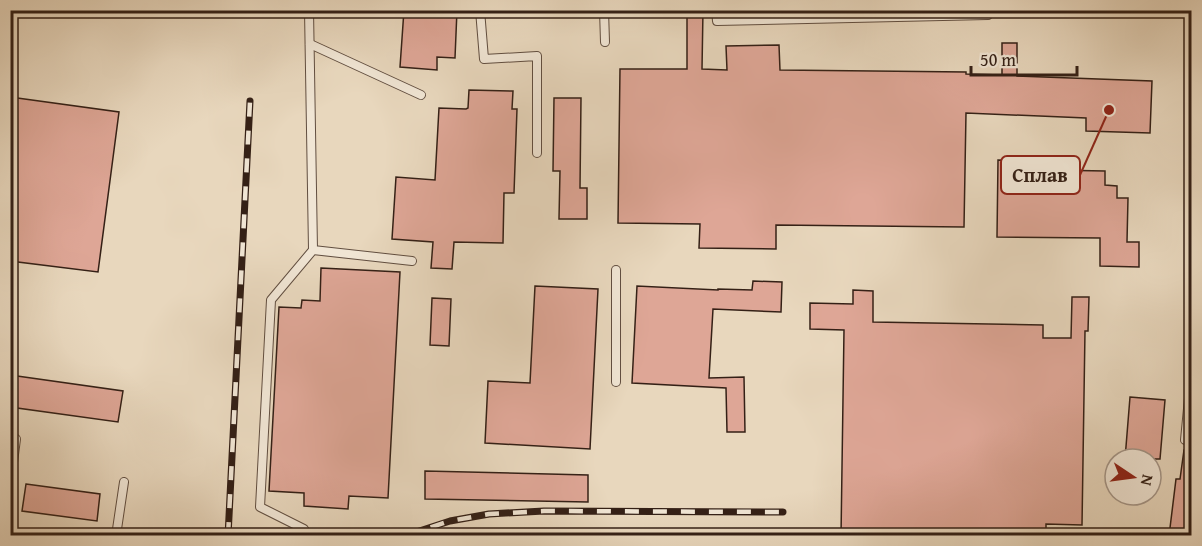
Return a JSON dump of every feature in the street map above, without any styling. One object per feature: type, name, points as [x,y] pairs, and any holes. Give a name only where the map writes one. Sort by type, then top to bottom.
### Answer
[{"type":"lane","points":[[304,529],[260,507],[271,300],[313,250],[309,10]]},
{"type":"lane","points":[[480,10],[484,59],[537,56],[537,153]]},
{"type":"lane","points":[[604,10],[605,42]]},
{"type":"lane","points":[[716,10],[717,21],[988,15]]},
{"type":"lane","points":[[309,44],[422,95]]},
{"type":"lane","points":[[313,250],[412,261]]},
{"type":"lane","points":[[1191,250],[1191,270]]},
{"type":"lane","points":[[616,270],[616,382]]},
{"type":"lane","points":[[1191,367],[1185,440],[1191,441]]},
{"type":"lane","points":[[10,485],[16,439]]},
{"type":"lane","points":[[116,536],[124,482]]},
{"type":"building","points":[[404,10],[457,10],[455,58],[437,57],[437,70],[400,67]]},
{"type":"building","points":[[687,10],[703,10],[702,69],[727,70],[726,46],[779,45],[780,70],[966,72],[966,74],[1002,75],[1002,43],[1017,43],[1017,76],[1152,81],[1150,133],[1086,131],[1086,118],[966,113],[964,227],[776,225],[776,249],[699,248],[700,224],[618,223],[620,69],[687,69]]},
{"type":"building","points":[[469,90],[513,91],[512,109],[517,109],[514,193],[504,193],[503,243],[454,242],[452,269],[431,268],[433,242],[392,239],[396,177],[435,180],[439,108],[468,108]]},
{"type":"building","points":[[10,97],[119,112],[98,272],[10,261]]},
{"type":"building","points":[[554,98],[581,98],[580,188],[587,188],[587,219],[559,219],[560,171],[553,171]]},
{"type":"building","points":[[998,160],[1051,161],[1051,170],[1105,171],[1105,185],[1117,186],[1117,198],[1128,198],[1127,242],[1139,242],[1139,267],[1100,266],[1100,238],[997,237]]},
{"type":"building","points":[[321,268],[400,272],[388,498],[349,496],[348,509],[304,506],[304,493],[269,491],[279,307],[301,308],[302,300],[320,301]]},
{"type":"building","points":[[753,281],[782,282],[781,312],[713,309],[709,378],[744,377],[745,432],[727,432],[726,388],[632,383],[637,286],[752,290]]},
{"type":"building","points":[[535,286],[598,289],[590,449],[485,443],[488,381],[530,383]]},
{"type":"building","points":[[853,290],[873,291],[873,322],[1043,325],[1043,338],[1071,338],[1072,297],[1089,297],[1088,331],[1085,331],[1082,525],[1046,524],[1046,536],[841,536],[844,330],[810,329],[810,303],[853,304]]},
{"type":"building","points":[[432,298],[451,299],[449,346],[430,345]]},
{"type":"building","points":[[10,375],[123,391],[118,422],[10,407]]},
{"type":"building","points":[[1130,397],[1165,400],[1161,447],[1126,447]]},
{"type":"building","points":[[1184,450],[1191,451],[1191,536],[1169,536],[1176,479],[1180,479]]},
{"type":"building","points":[[425,471],[588,475],[588,502],[425,499]]},
{"type":"building","points":[[26,484],[100,494],[97,521],[22,511]]},
{"type":"railway","points":[[228,536],[250,101]]},
{"type":"railway","points":[[404,536],[450,521],[489,514],[544,511],[783,512]]},
{"type":"place","name":"Сплав","points":[[1109,110]]}]
